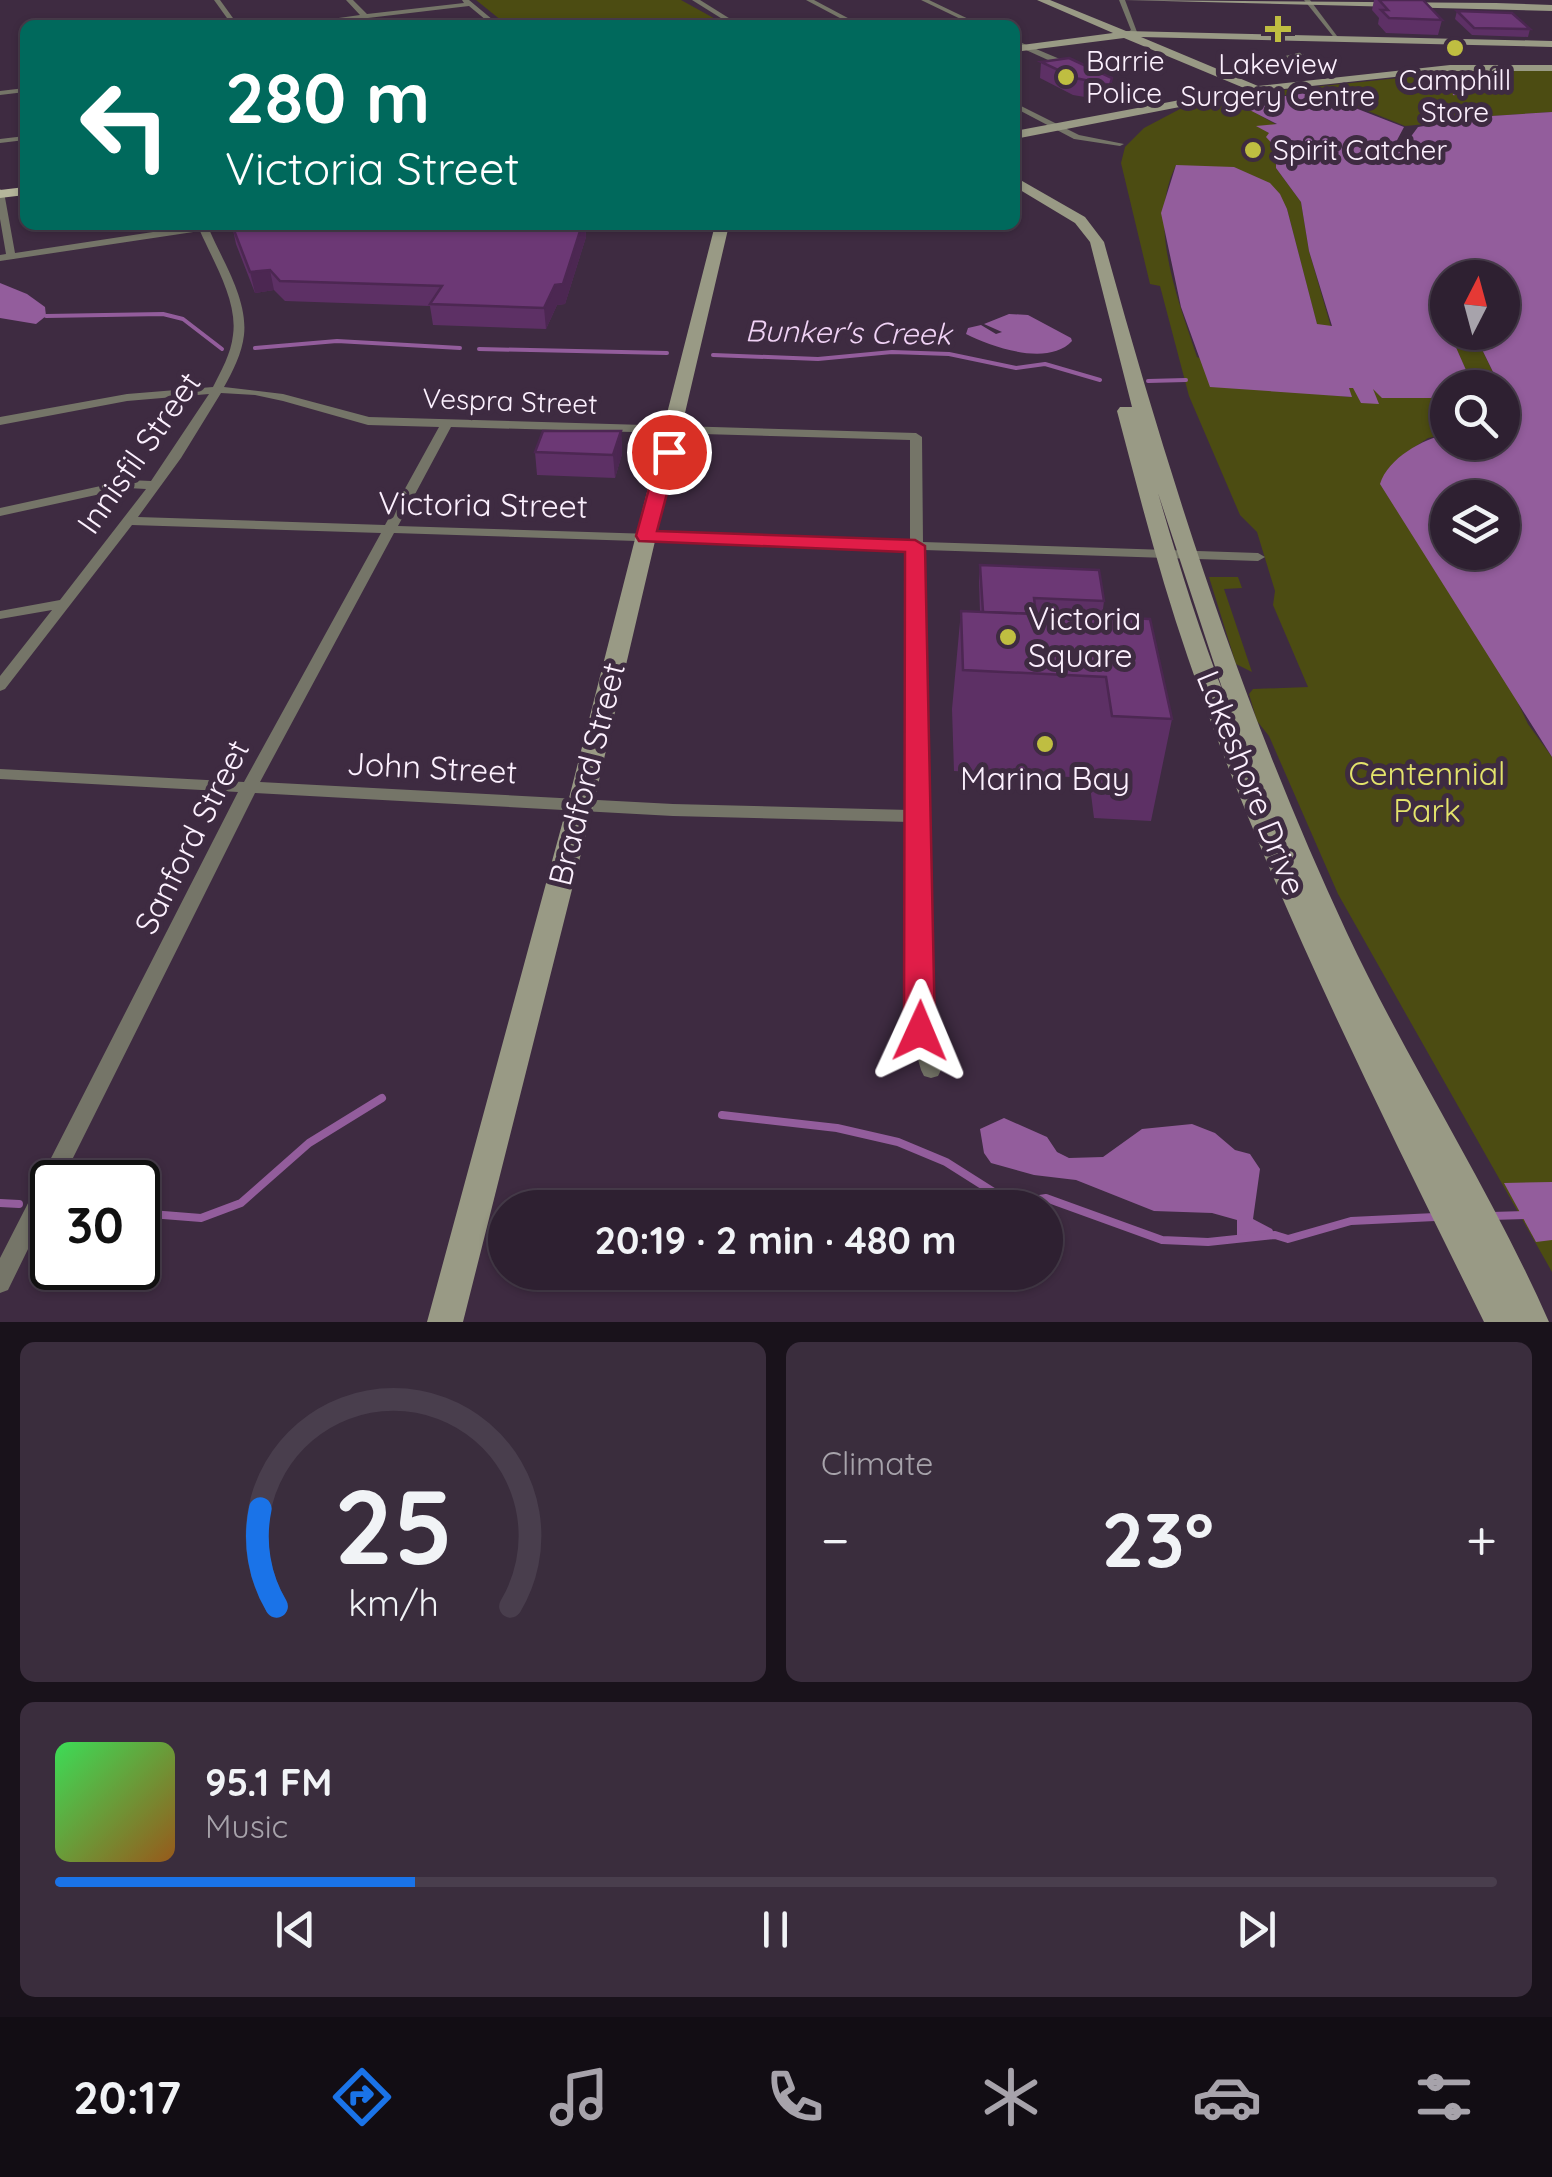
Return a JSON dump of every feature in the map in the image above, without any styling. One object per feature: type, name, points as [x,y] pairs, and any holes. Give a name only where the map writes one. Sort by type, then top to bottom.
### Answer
[{"type":"main road","points":[[1042,0],[1260,89]]},
{"type":"main road","points":[[1125,0],[1506,4],[1552,8]]},
{"type":"main road","points":[[1210,0],[1309,2]]},
{"type":"main road","points":[[1506,4],[1524,18]]},
{"type":"main road","points":[[1020,47],[1128,34],[1338,40],[1549,39]]},
{"type":"main road","points":[[1020,134],[1260,89],[1450,68],[1552,67]]},
{"type":"main road","points":[[1020,184],[1074,220],[1097,242],[1177,555]]},
{"type":"main road","points":[[1020,192],[1074,220],[1087,248],[1110,354],[1177,555],[1298,852],[1446,1186],[1476,1243],[1531,1322]]},
{"type":"main road","name":"Bradford Street","points":[[445,1322],[675,431],[721,230]]},
{"type":"main road","points":[[1476,1243],[1502,1322]]},
{"type":"street","points":[[216,0],[231,20]]},
{"type":"street","points":[[349,0],[366,16]]},
{"type":"street","points":[[695,0],[728,20]]},
{"type":"street","points":[[810,0],[848,20]]},
{"type":"street","points":[[924,0],[967,20]]},
{"type":"street","points":[[1125,0],[1135,31],[1128,34]]},
{"type":"street","points":[[348,20],[468,2],[490,20]]},
{"type":"street","points":[[1309,2],[1338,40]]},
{"type":"street","points":[[1028,48],[1155,107]]},
{"type":"street","points":[[1216,72],[1302,54]]},
{"type":"street","points":[[1020,108],[1078,136],[1120,144]]},
{"type":"street","points":[[0,194],[5,258],[184,230]]},
{"type":"street","name":"Innisfil Street","points":[[0,686],[153,485],[219,390],[236,355],[236,310],[204,230]]},
{"type":"street","name":"Vespra Street","points":[[0,422],[116,399],[219,390],[291,399],[368,421],[916,437],[915,546]]},
{"type":"street","name":"Sanford Street","points":[[0,1282],[249,788],[446,425]]},
{"type":"street","points":[[0,512],[128,484],[153,485]]},
{"type":"street","name":"Victoria Street","points":[[127,521],[1258,558]]},
{"type":"street","points":[[915,546],[920,1031],[932,1070]]},
{"type":"street","points":[[0,614],[63,604]]},
{"type":"street","name":"John Street","points":[[0,774],[580,806],[920,816]]},
{"type":"green space","points":[[476,0],[681,0],[717,20],[501,20]]},
{"type":"green space","name":"Centennial Park","points":[[1475,70],[1552,70],[1552,112],[1405,126],[1316,90],[1238,103],[1277,125],[1259,126],[1269,133],[1276,148],[1276,168],[1301,202],[1309,251],[1331,327],[1317,325],[1287,209],[1176,165],[1164,211],[1168,261],[1197,357],[1270,389],[1351,397],[1349,388],[1354,388],[1361,403],[1378,403],[1372,389],[1377,389],[1382,398],[1430,398],[1430,438],[1400,457],[1430,520],[1430,570],[1454,570],[1528,724],[1552,757],[1552,1272],[1338,894],[1269,736],[1257,721],[1249,694],[1253,689],[1308,687],[1273,605],[1275,591],[1257,532],[1240,515],[1189,396],[1160,286],[1150,284],[1121,163],[1125,147],[1144,128],[1180,109],[1275,91]]},
{"type":"green space","points":[[1457,350],[1482,350],[1492,370],[1466,370]]},
{"type":"green space","points":[[1209,577],[1238,577],[1242,588],[1224,589],[1252,672],[1236,664]]},
{"type":"shaded area","points":[[1314,92],[1404,127],[1395,144],[1383,146],[1392,152],[1409,150],[1404,146],[1418,127],[1448,122],[1445,119],[1552,112],[1552,757],[1434,570],[1520,570],[1520,480],[1430,480],[1430,563],[1380,484],[1398,458],[1430,439],[1430,460],[1520,460],[1520,370],[1492,370],[1482,350],[1520,350],[1520,260],[1430,260],[1430,350],[1457,350],[1466,370],[1430,370],[1430,398],[1382,398],[1373,389],[1379,404],[1361,403],[1353,388],[1349,388],[1352,397],[1210,387],[1181,307],[1161,213],[1176,165],[1234,167],[1270,183],[1287,209],[1317,324],[1332,326],[1309,251],[1301,202],[1276,168],[1276,148],[1266,137],[1269,133],[1256,126],[1277,124],[1236,103]]},
{"type":"shaded area","points":[[0,283],[27,294],[45,307],[46,316],[36,324],[0,318]]},
{"type":"shaded area","points":[[1009,314],[1028,315],[1072,341],[1062,349],[1035,354],[1005,349],[966,334],[968,328],[981,325],[996,334],[1002,332],[984,324]]},
{"type":"shaded area","points":[[1004,1118],[1047,1137],[1057,1152],[1069,1158],[1103,1157],[1142,1129],[1192,1124],[1215,1133],[1235,1150],[1250,1154],[1260,1169],[1253,1219],[1272,1229],[1275,1235],[1237,1237],[1237,1220],[1212,1213],[1154,1211],[1076,1180],[1034,1175],[991,1163],[984,1153],[980,1129]]},
{"type":"shaded area","points":[[1552,1182],[1552,1240],[1536,1242],[1504,1183]]},
{"type":"building","points":[[1379,0],[1423,0],[1442,20],[1389,18],[1381,10],[1388,10]]},
{"type":"building","points":[[1457,11],[1512,13],[1530,29],[1474,28]]},
{"type":"building","points":[[1069,58],[1112,78],[1110,85],[1075,78],[1041,62]]},
{"type":"building","points":[[234,230],[580,230],[563,284],[555,285],[544,308],[430,304],[442,286],[280,281],[270,270],[250,272]]},
{"type":"building","points":[[543,431],[621,431],[613,455],[535,452]]},
{"type":"building","points":[[980,565],[1099,570],[1104,601],[1034,598],[1036,614],[983,612]]},
{"type":"building","points":[[961,611],[1150,619],[1172,719],[1112,716],[1106,677],[963,670]]},
{"type":"waterway","points":[[1454,94],[1463,85],[1506,86]]},
{"type":"waterway","name":"Bunker's Creek","points":[[46,316],[163,314],[183,319],[222,349]]},
{"type":"waterway","name":"Bunker's Creek","points":[[255,348],[337,341],[460,348]]},
{"type":"waterway","name":"Bunker's Creek","points":[[479,349],[667,353]]},
{"type":"waterway","name":"Bunker's Creek","points":[[713,355],[818,359],[892,352],[949,354],[1016,368],[1045,364],[1100,380]]},
{"type":"waterway","name":"Bunker's Creek","points":[[1148,381],[1186,380]]},
{"type":"waterway","points":[[160,1215],[201,1218],[241,1203],[309,1143],[382,1098]]},
{"type":"waterway","points":[[722,1115],[837,1128],[898,1142],[946,1162],[995,1193],[1021,1202],[1046,1198],[1162,1240],[1208,1242],[1275,1235],[1288,1239],[1351,1221],[1435,1217]]},
{"type":"waterway","points":[[0,1203],[19,1204]]},
{"type":"waterway","points":[[1491,1216],[1525,1215]]},
{"type":"place","name":"Lakeview Surgery Centre","points":[[1278,29]]},
{"type":"place","name":"Camphill Store","points":[[1455,48]]},
{"type":"place","name":"Barrie Police","points":[[1066,77]]},
{"type":"place","name":"Spirit Catcher","points":[[1253,150]]},
{"type":"place","name":"Victoria Square","points":[[1008,637]]},
{"type":"place","name":"Marina Bay","points":[[1045,744]]},
{"type":"route","points":[[669,452],[646,536],[915,546],[920,1031]]}]
